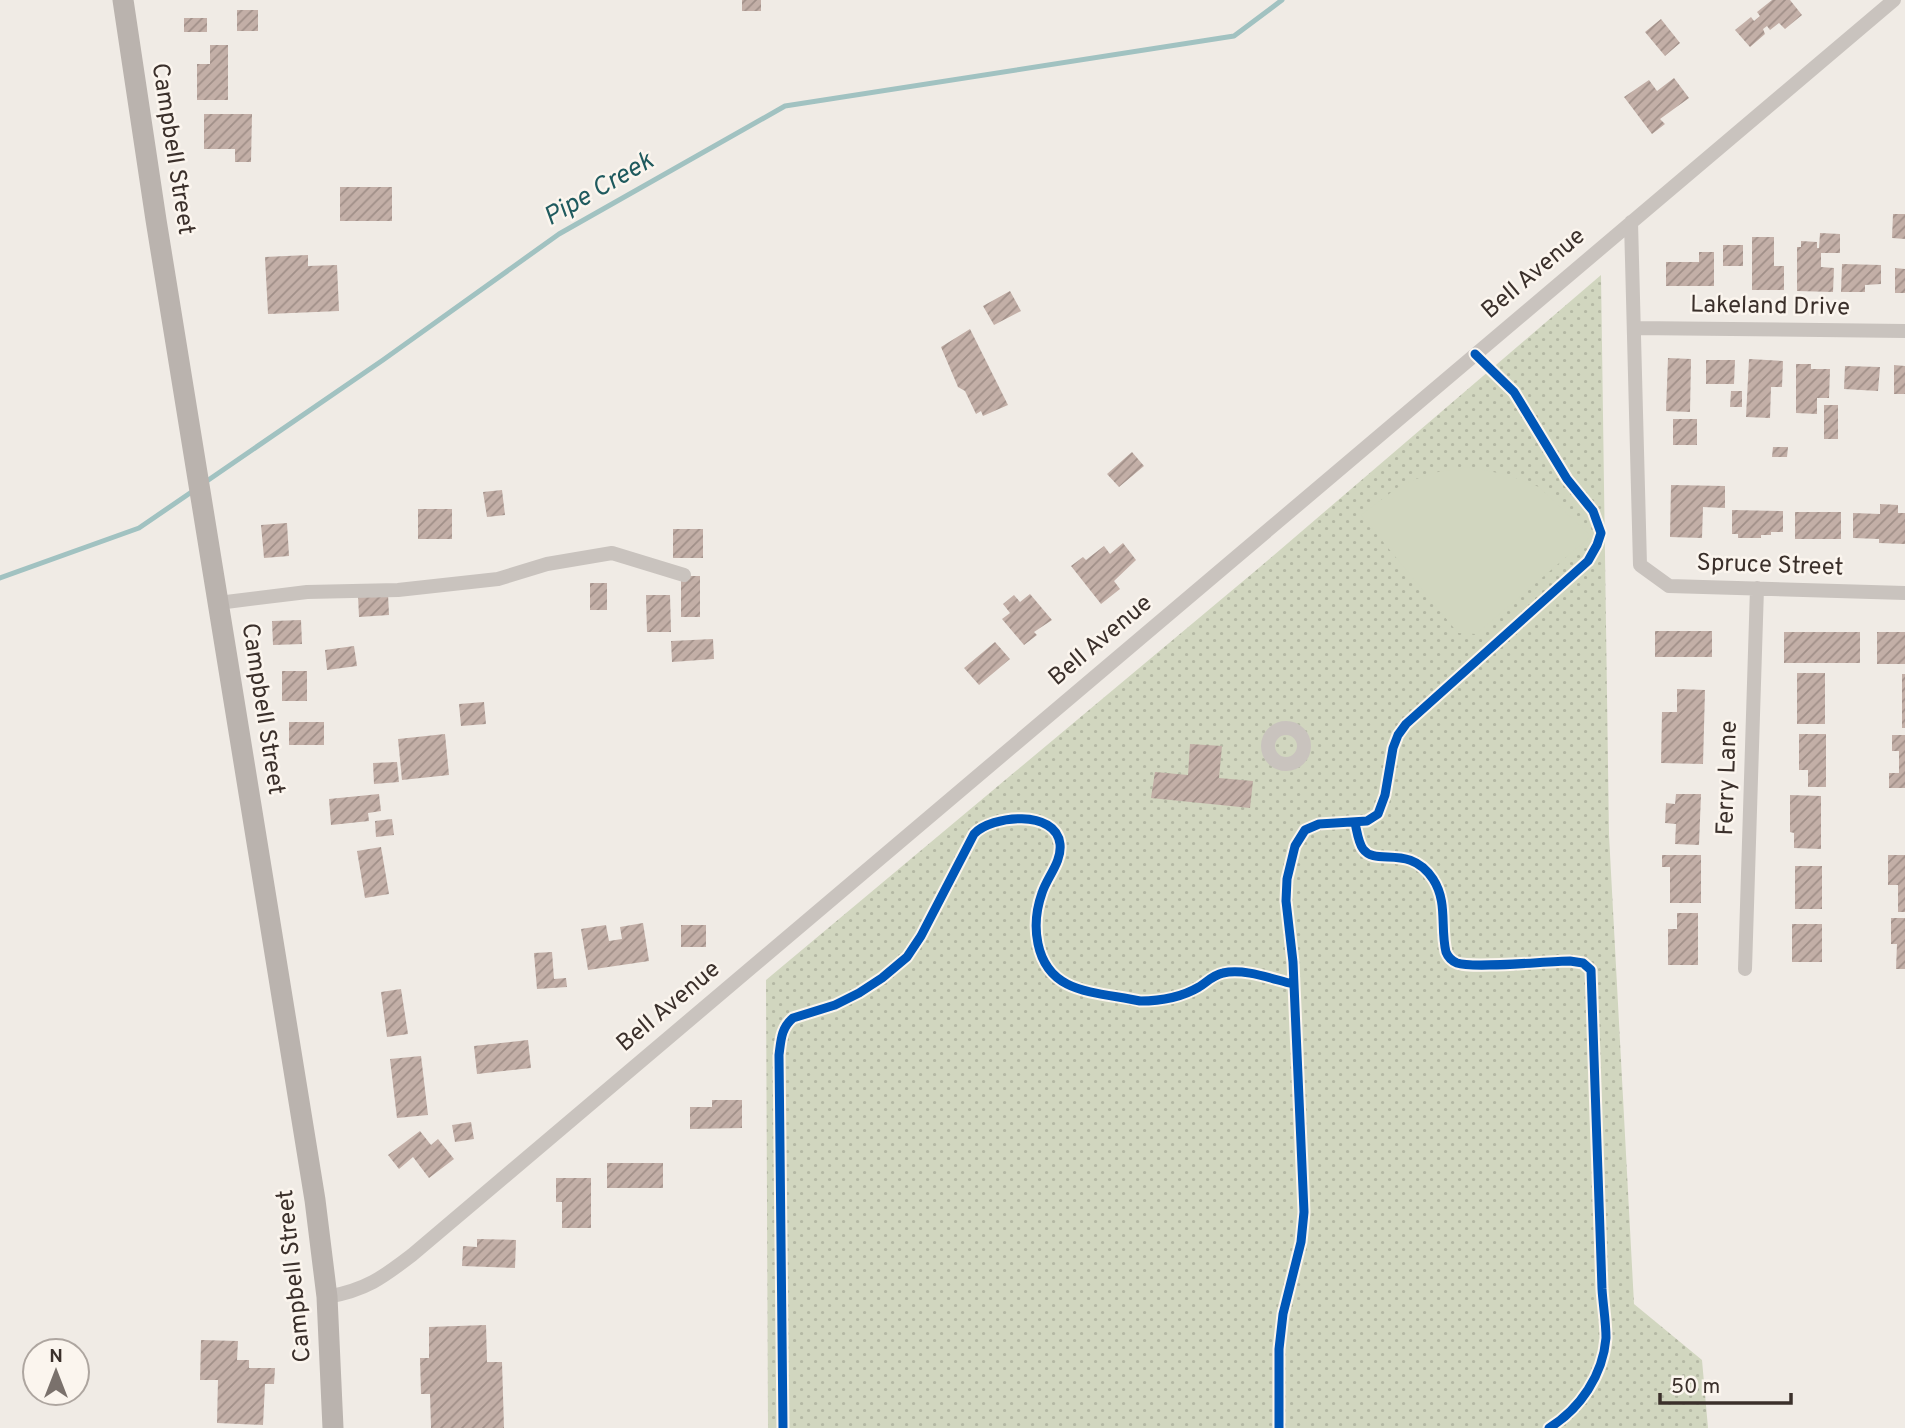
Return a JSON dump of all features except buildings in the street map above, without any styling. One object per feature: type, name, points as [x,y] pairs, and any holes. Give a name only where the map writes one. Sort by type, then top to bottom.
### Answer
[{"type":"street","name":"Campbell Street","points":[[123,0],[156,220],[313,1187],[327,1297],[333,1428]]},
{"type":"street","name":"Bell Avenue","points":[[327,1297],[349,1293],[380,1280],[412,1255],[1894,0]]},
{"type":"street","points":[[1631,222],[1634,328]]},
{"type":"street","name":"Lakeland Drive","points":[[1634,328],[1905,331]]},
{"type":"street","name":"Spruce Street","points":[[1634,328],[1640,565],[1669,586],[1905,593]]},
{"type":"street","points":[[218,603],[307,593],[398,590],[498,579],[547,564],[612,553],[684,575]]},
{"type":"street","name":"Ferry Lane","points":[[1745,969],[1757,587]]},
{"type":"green space","points":[[1601,275],[1609,835],[1634,1304],[1702,1360],[1708,1428],[768,1428],[766,980],[1260,567]]},
{"type":"green space","points":[[1468,467],[1508,475],[1539,487],[1591,536],[1476,634],[1458,633],[1361,515],[1401,485],[1432,473]]},
{"type":"waterway","name":"Pipe Creek","points":[[204,483],[559,234],[785,106],[1234,36],[1282,0]]},
{"type":"waterway","name":"Pipe Creek","points":[[0,578],[139,528],[193,491]]},
{"type":"cycle path","points":[[1279,1428],[1279,1349],[1283,1314],[1301,1242],[1304,1212],[1293,962],[1286,901],[1287,879],[1295,846],[1305,830],[1319,824],[1367,821],[1378,814],[1385,795],[1393,748],[1406,724],[1588,561],[1601,533],[1593,511],[1567,479],[1514,392],[1475,354]]},
{"type":"cycle path","points":[[783,1428],[779,1055],[782,1035],[793,1018],[835,1005],[859,993],[907,957],[921,936],[974,834],[994,823],[1022,819],[1036,820],[1056,833],[1060,851],[1042,893],[1036,931],[1038,944],[1048,967],[1067,984],[1140,1001],[1178,996],[1199,987],[1216,975],[1231,972],[1258,975],[1293,984]]},
{"type":"cycle path","points":[[1355,823],[1360,843],[1369,854],[1404,858],[1424,868],[1433,879],[1441,897],[1446,952],[1453,961],[1466,965],[1570,961],[1583,963],[1591,970],[1606,1338],[1600,1365],[1588,1390],[1571,1411],[1549,1428]]}]
